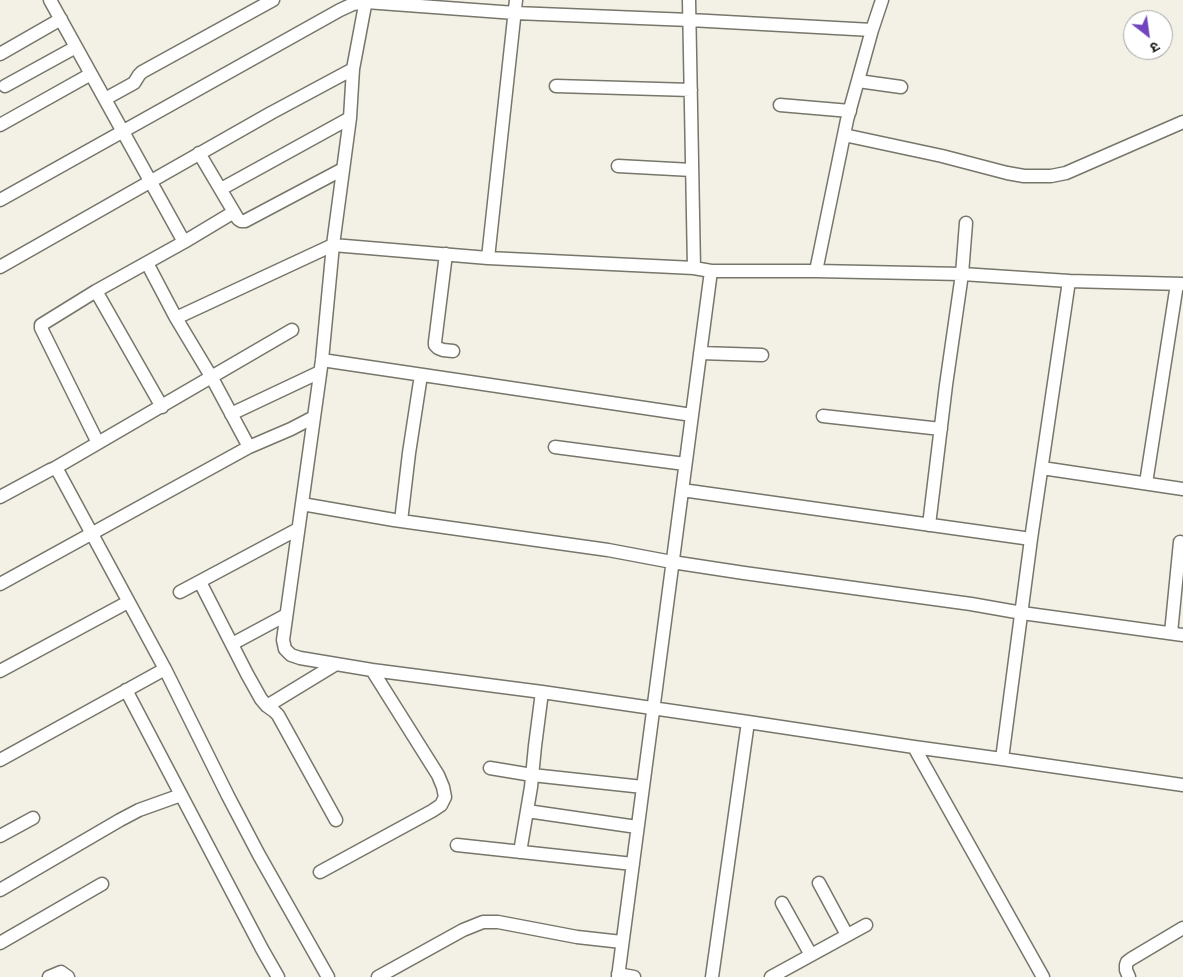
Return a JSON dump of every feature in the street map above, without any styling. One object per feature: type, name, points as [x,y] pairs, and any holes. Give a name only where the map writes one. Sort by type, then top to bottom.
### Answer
[{"type":"street","points":[[50,0],[184,242]]},
{"type":"street","points":[[105,99],[134,83],[142,72],[273,0]]},
{"type":"street","points":[[689,0],[694,268]]},
{"type":"street","points":[[816,271],[844,135],[882,0]]},
{"type":"street","points":[[0,200],[340,10],[366,1],[516,6],[690,20],[872,30]]},
{"type":"street","points":[[366,1],[353,69],[350,118],[333,245],[321,366],[282,640],[285,649],[290,655],[372,670],[542,692],[1183,785]]},
{"type":"street","points":[[488,258],[516,6]]},
{"type":"street","points":[[0,54],[61,19]]},
{"type":"street","points":[[4,86],[76,47]]},
{"type":"street","points":[[0,267],[150,181],[353,69]]},
{"type":"street","points":[[0,124],[91,74]]},
{"type":"street","points":[[858,81],[901,87]]},
{"type":"street","points":[[556,86],[691,90]]},
{"type":"street","points":[[780,105],[850,111]]},
{"type":"street","points":[[221,189],[350,118]]},
{"type":"street","points":[[844,135],[942,156],[1007,173],[1024,176],[1051,176],[1066,174],[1183,122]]},
{"type":"street","points":[[200,153],[238,219],[241,221],[245,221],[343,169]]},
{"type":"street","points":[[618,166],[692,170]]},
{"type":"street","points":[[98,442],[40,325],[234,212]]},
{"type":"street","points":[[929,525],[962,274],[966,223]]},
{"type":"street","points":[[176,318],[333,245],[488,258],[711,270],[962,274],[1069,281],[1180,284],[1146,483]]},
{"type":"street","points":[[446,254],[435,342],[438,348],[453,352]]},
{"type":"street","points":[[147,263],[249,447]]},
{"type":"street","points":[[634,977],[618,975],[711,270]]},
{"type":"street","points":[[1002,759],[1031,539],[1069,281]]},
{"type":"street","points":[[96,291],[162,407]]},
{"type":"street","points":[[0,497],[56,468],[292,330]]},
{"type":"street","points":[[700,353],[762,355]]},
{"type":"street","points":[[232,414],[321,366],[421,375],[692,415]]},
{"type":"street","points":[[401,521],[421,375]]},
{"type":"street","points":[[823,416],[941,429]]},
{"type":"street","points":[[0,584],[249,447],[314,417]]},
{"type":"street","points":[[555,447],[685,464]]},
{"type":"street","points":[[56,468],[165,669],[259,855],[328,977]]},
{"type":"street","points":[[1042,468],[1183,489]]},
{"type":"street","points":[[682,490],[1031,539]]},
{"type":"street","points":[[302,504],[401,521],[608,550],[672,562],[1177,634],[1180,542]]},
{"type":"street","points":[[180,592],[298,529]]},
{"type":"street","points":[[200,582],[247,674],[267,706],[278,716],[336,820]]},
{"type":"street","points":[[0,671],[128,602]]},
{"type":"street","points":[[232,644],[286,615]]},
{"type":"street","points":[[267,706],[336,664]]},
{"type":"street","points":[[0,760],[165,669]]},
{"type":"street","points":[[320,872],[432,811],[441,805],[445,797],[438,775],[372,670]]},
{"type":"street","points":[[126,690],[278,977]]},
{"type":"street","points":[[520,852],[542,692]]},
{"type":"street","points":[[712,977],[748,722]]},
{"type":"street","points":[[914,747],[1043,977]]},
{"type":"street","points":[[490,768],[643,787]]},
{"type":"street","points":[[0,890],[139,810],[181,795]]},
{"type":"street","points":[[527,812],[638,827]]},
{"type":"street","points":[[0,836],[33,818]]},
{"type":"street","points":[[457,844],[633,864]]},
{"type":"street","points":[[819,883],[847,935]]},
{"type":"street","points":[[0,943],[102,884]]},
{"type":"street","points":[[782,903],[811,955]]},
{"type":"street","points":[[378,977],[463,930],[483,922],[498,922],[578,937],[622,942]]},
{"type":"street","points":[[771,977],[791,972],[811,955],[866,925]]},
{"type":"street","points":[[1129,977],[1126,970],[1127,962],[1183,928]]},
{"type":"street","points":[[49,977],[61,972],[68,977]]}]
